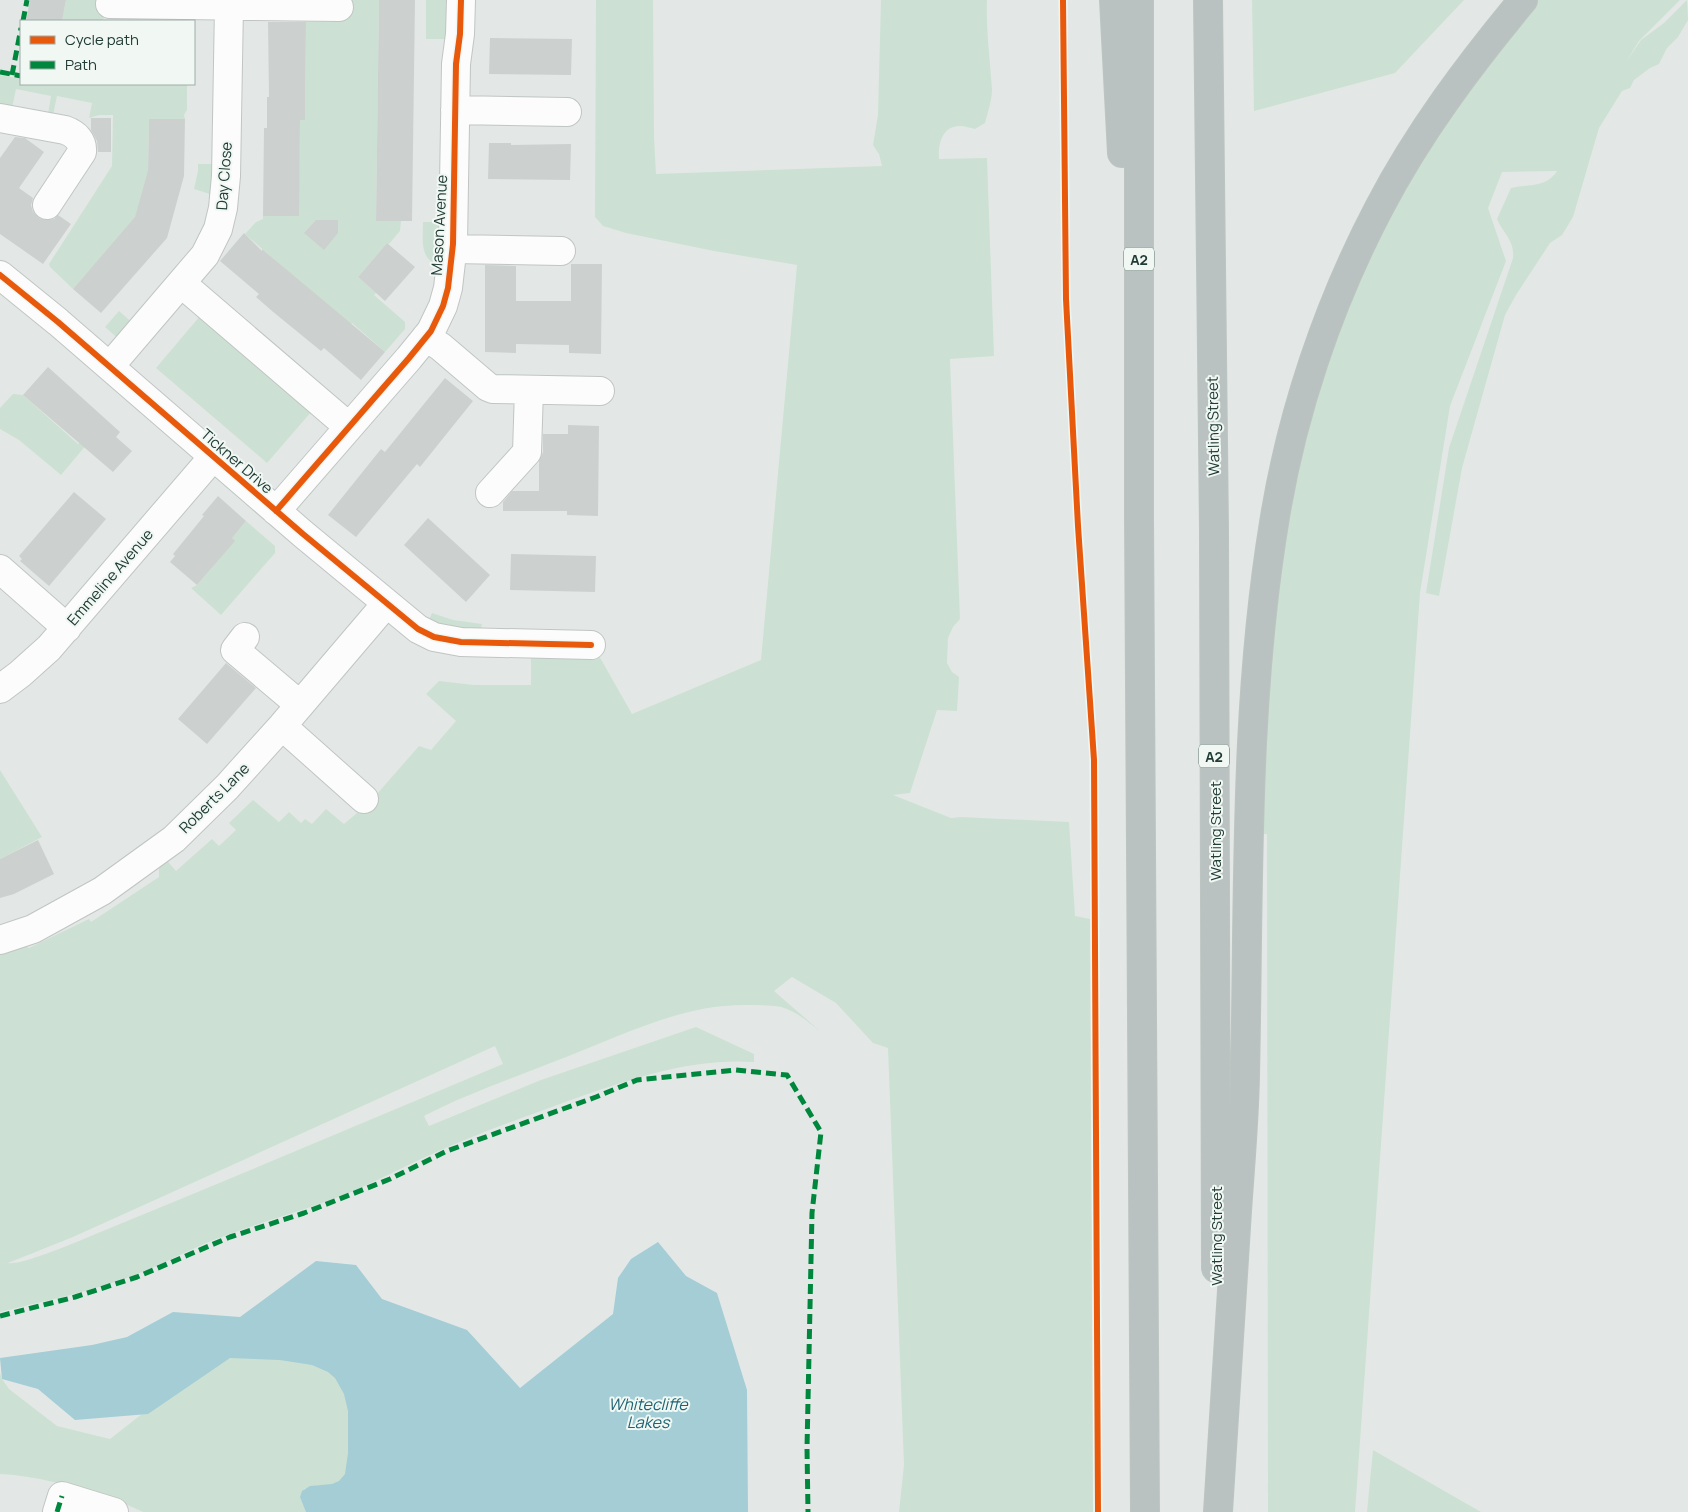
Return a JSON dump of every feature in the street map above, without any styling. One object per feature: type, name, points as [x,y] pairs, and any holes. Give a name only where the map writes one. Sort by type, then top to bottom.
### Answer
[{"type":"highway","points":[[1114,0],[1139,517]]},
{"type":"highway","name":"A2","points":[[1139,0],[1139,517],[1145,1512]]},
{"type":"highway","name":"Watling Street","points":[[1208,0],[1214,540],[1218,1512]]},
{"type":"highway","points":[[1218,1512],[1245,1082],[1247,928],[1254,721],[1264,594],[1281,484],[1300,409],[1320,346],[1350,271],[1379,207],[1440,108],[1491,39],[1523,0]]},
{"type":"street","name":"Mason Avenue","points":[[276,511],[426,337],[435,323],[446,297],[452,249],[456,64],[460,34],[461,0]]},
{"type":"street","points":[[110,4],[339,7]]},
{"type":"street","name":"Day Close","points":[[110,366],[209,249],[218,229],[223,208],[226,176],[229,6]]},
{"type":"street","points":[[455,110],[567,112]]},
{"type":"street","points":[[0,118],[65,130],[73,134],[82,144],[82,152],[47,205]]},
{"type":"street","points":[[452,249],[561,251]]},
{"type":"street","name":"Tickner Drive","points":[[0,274],[110,366],[276,511],[386,604],[423,632],[453,641],[591,645]]},
{"type":"street","points":[[181,283],[349,427]]},
{"type":"street","points":[[426,337],[441,347],[490,388],[500,390],[600,391]]},
{"type":"street","points":[[490,493],[527,452],[529,390]]},
{"type":"street","name":"Emmeline Avenue","points":[[0,689],[49,648],[213,457]]},
{"type":"street","points":[[0,569],[67,628]]},
{"type":"street","name":"Roberts Lane","points":[[0,940],[33,929],[102,891],[174,839],[227,787],[300,706],[386,604]]},
{"type":"street","points":[[245,637],[235,650],[300,706]]},
{"type":"street","points":[[282,726],[364,799]]},
{"type":"street","points":[[59,1504],[114,1512]]},
{"type":"green space","points":[[66,0],[107,0],[103,20],[62,20]]},
{"type":"green space","points":[[340,0],[379,0],[376,221],[401,221],[400,231],[389,244],[387,243],[358,277],[376,293],[374,295],[405,322],[405,329],[385,352],[352,323],[349,327],[245,234],[256,222],[263,219],[263,216],[298,216],[300,129],[294,120],[305,120],[306,22],[339,22]]},
{"type":"green space","points":[[426,0],[454,0],[446,39],[426,39]]},
{"type":"green space","points":[[596,0],[653,0],[656,174],[882,166],[879,154],[873,145],[878,115],[881,0],[987,0],[992,89],[991,102],[985,123],[975,129],[960,126],[949,129],[942,137],[939,153],[939,159],[987,158],[994,356],[950,359],[960,619],[953,627],[948,638],[947,663],[952,672],[959,677],[957,711],[937,710],[910,793],[893,795],[951,818],[1069,822],[1075,916],[1090,919],[1093,1512],[899,1512],[904,1465],[888,1048],[873,1043],[836,1003],[792,977],[774,991],[820,1031],[797,1014],[781,1007],[747,1005],[699,1010],[652,1023],[475,1093],[424,1116],[429,1126],[541,1080],[696,1027],[754,1054],[754,1062],[710,1063],[688,1066],[666,1070],[603,1089],[478,1135],[431,1154],[349,1193],[214,1240],[124,1279],[78,1293],[0,1312],[0,949],[18,942],[29,948],[89,919],[91,922],[159,877],[159,865],[163,856],[176,871],[212,839],[219,846],[236,830],[229,823],[253,800],[279,822],[289,812],[301,823],[305,819],[312,824],[326,809],[344,824],[370,802],[419,746],[431,750],[456,721],[426,694],[439,681],[474,685],[531,685],[531,653],[598,654],[632,714],[761,660],[797,265],[714,251],[626,233],[603,226],[595,217]],"holes":[[[495,1046],[503,1064],[77,1242],[29,1260],[8,1263],[73,1237]]]},
{"type":"green space","points":[[1252,0],[1464,0],[1395,73],[1254,111]]},
{"type":"green space","points":[[1534,0],[1680,0],[1639,41],[1626,62],[1641,40],[1664,23],[1687,0],[1688,20],[1678,37],[1667,48],[1659,64],[1634,80],[1630,88],[1622,91],[1599,128],[1573,217],[1562,235],[1550,243],[1505,315],[1462,468],[1439,596],[1426,593],[1449,448],[1513,258],[1510,242],[1497,219],[1511,188],[1542,183],[1557,171],[1502,172],[1488,208],[1506,261],[1450,406],[1420,593],[1355,1512],[1268,1512],[1267,834],[1264,834],[1264,729],[1282,537],[1312,405],[1340,322],[1368,255],[1411,172]]},
{"type":"green space","points":[[0,75],[20,79],[20,85],[187,85],[185,119],[149,119],[148,165],[175,166],[147,174],[135,219],[73,289],[49,264],[112,166],[113,115],[99,115],[89,118],[92,103],[57,96],[53,115],[48,114],[51,96],[16,89],[12,108],[0,110]]},
{"type":"green space","points":[[198,164],[216,164],[216,196],[194,189]]},
{"type":"green space","points":[[423,222],[440,222],[439,257],[436,261],[439,265],[428,258],[425,253]]},
{"type":"green space","points":[[119,311],[135,325],[121,341],[105,327]]},
{"type":"green space","points":[[200,316],[312,411],[267,463],[156,368]]},
{"type":"green space","points":[[13,394],[23,395],[78,444],[84,439],[88,443],[61,475],[19,440],[0,429],[0,408]]},
{"type":"green space","points":[[246,521],[275,546],[275,553],[221,615],[191,588],[197,585],[224,553],[231,539]]},
{"type":"green space","points":[[432,613],[453,620],[482,624],[480,633],[428,622]]},
{"type":"green space","points":[[0,770],[42,837],[0,859]]},
{"type":"green space","points":[[320,1275],[491,1512],[319,1485],[304,1489],[306,1512],[143,1512],[108,1496],[107,1498],[41,1479],[0,1474],[0,1373],[9,1389],[57,1426],[110,1439]]},
{"type":"green space","points":[[1373,1450],[1481,1512],[1367,1512]]},
{"type":"water","name":"Whitecliffe Lakes","points":[[658,1242],[686,1276],[717,1293],[747,1390],[748,1512],[306,1512],[300,1497],[302,1491],[310,1486],[332,1484],[339,1481],[345,1474],[348,1453],[348,1411],[344,1394],[335,1378],[328,1372],[312,1365],[280,1360],[230,1358],[148,1414],[75,1420],[38,1389],[2,1379],[0,1358],[92,1345],[127,1337],[173,1312],[240,1317],[316,1261],[356,1265],[382,1299],[467,1330],[520,1388],[613,1314],[618,1278],[631,1259]]},
{"type":"building","points":[[30,0],[66,0],[62,20],[26,20]]},
{"type":"building","points":[[379,0],[415,0],[412,221],[376,221]]},
{"type":"building","points":[[268,22],[306,22],[305,120],[300,120],[299,216],[263,216],[264,128],[267,128],[267,97],[269,97]]},
{"type":"building","points":[[490,38],[572,39],[571,75],[489,74]]},
{"type":"building","points":[[91,118],[111,118],[111,152],[98,152],[97,141],[91,130]]},
{"type":"building","points":[[149,119],[185,119],[184,176],[167,238],[101,313],[73,289],[135,217],[148,170]]},
{"type":"building","points":[[15,137],[25,138],[44,152],[19,188],[33,198],[31,205],[33,212],[39,218],[46,220],[54,219],[58,215],[71,224],[43,264],[0,234],[0,158]]},
{"type":"building","points":[[489,143],[511,143],[511,145],[571,144],[570,180],[488,179]]},
{"type":"building","points":[[316,220],[338,220],[338,233],[324,250],[304,233]]},
{"type":"building","points":[[244,233],[262,251],[262,249],[385,352],[361,380],[324,348],[321,351],[272,311],[256,297],[259,294],[220,261]]},
{"type":"building","points":[[387,243],[415,267],[385,301],[358,277]]},
{"type":"building","points":[[571,264],[602,264],[601,354],[569,353],[569,345],[516,344],[516,353],[485,352],[485,265],[516,266],[516,301],[571,301]]},
{"type":"building","points":[[48,367],[120,432],[116,437],[132,451],[113,472],[23,395]]},
{"type":"building","points":[[445,378],[473,401],[420,467],[417,464],[356,537],[328,515],[381,449],[385,452]]},
{"type":"building","points":[[568,425],[599,426],[598,516],[567,515],[567,511],[503,511],[503,502],[512,491],[539,491],[539,461],[543,452],[543,434],[568,434]]},
{"type":"building","points":[[74,492],[106,519],[49,586],[20,561],[22,559],[19,556]]},
{"type":"building","points":[[218,496],[246,521],[232,538],[235,541],[197,585],[170,562],[175,556],[173,554]]},
{"type":"building","points":[[428,518],[490,575],[466,602],[404,545]]},
{"type":"building","points":[[511,554],[596,556],[595,592],[510,590]]},
{"type":"building","points":[[226,663],[256,688],[207,744],[178,719]]},
{"type":"building","points":[[38,840],[54,874],[14,894],[0,898],[0,859]]},
{"type":"marked path","points":[[23,20],[27,0]]},
{"type":"marked path","points":[[12,75],[20,33]]},
{"type":"marked path","points":[[0,72],[20,76]]},
{"type":"marked path","points":[[0,1316],[75,1297],[137,1277],[230,1237],[304,1213],[390,1179],[447,1151],[596,1097],[637,1080],[735,1070],[787,1075],[821,1132],[812,1213],[807,1448],[808,1512]]},
{"type":"marked path","points":[[57,1512],[62,1496]]},
{"type":"cycle path","points":[[276,511],[431,331],[443,306],[448,288],[453,244],[456,64],[460,34],[461,0]]},
{"type":"cycle path","points":[[1063,0],[1066,299],[1078,526],[1094,760],[1098,1512]]},
{"type":"cycle path","points":[[0,275],[58,322],[303,534],[418,629],[434,637],[461,642],[591,645]]}]
